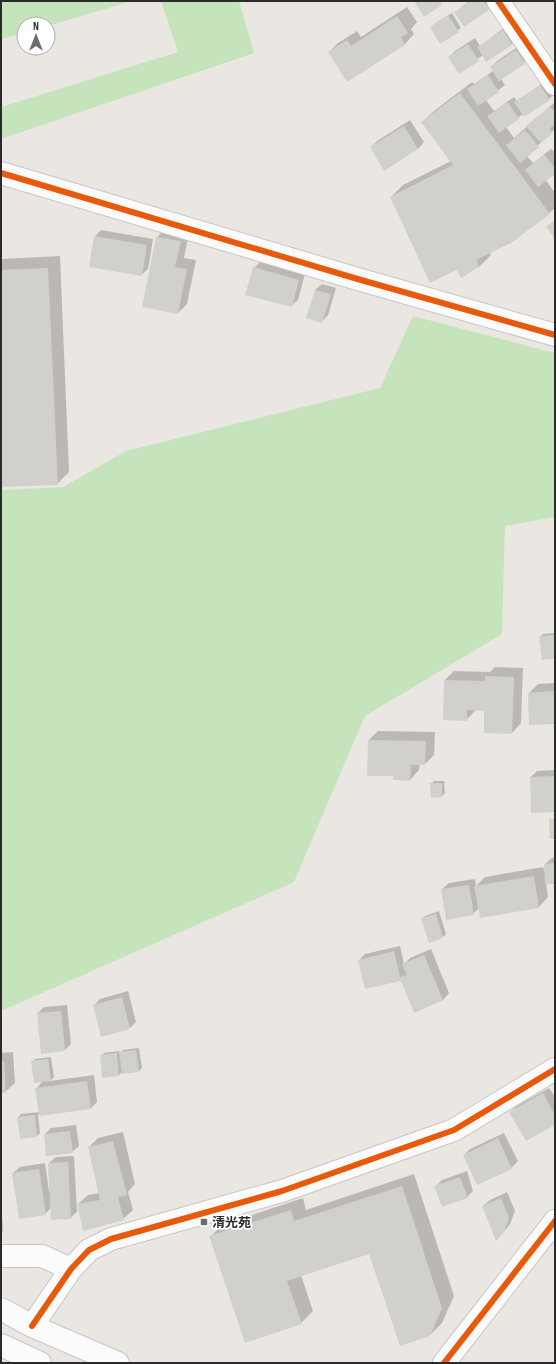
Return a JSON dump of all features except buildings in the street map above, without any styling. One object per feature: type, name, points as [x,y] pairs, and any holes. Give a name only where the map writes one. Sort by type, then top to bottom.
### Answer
[{"type":"street","points":[[498,1],[555,84]]},
{"type":"street","points":[[1,173],[361,280],[555,335]]},
{"type":"street","points":[[32,1326],[71,1269],[89,1250],[111,1239],[282,1191],[454,1130],[555,1069]]},
{"type":"street","points":[[444,1363],[555,1222]]},
{"type":"street","points":[[1,1256],[42,1256],[71,1269]]},
{"type":"street","points":[[1,1309],[32,1326],[118,1363]]},
{"type":"street","points":[[7,1353],[40,1363]]},
{"type":"green space","points":[[1,1],[132,1],[56,24],[56,16],[16,16],[16,35],[1,39]]},
{"type":"green space","points":[[161,1],[239,1],[254,53],[1,139],[1,107],[178,52]]},
{"type":"green space","points":[[413,316],[555,353],[555,517],[505,526],[502,634],[365,716],[294,882],[1,1011],[1,490],[63,487],[126,451],[380,388]]},
{"type":"cycle path","points":[[498,1],[555,84]]},
{"type":"cycle path","points":[[1,173],[361,280],[555,335]]},
{"type":"cycle path","points":[[32,1326],[71,1269],[89,1250],[111,1239],[282,1191],[454,1130],[555,1069]]},
{"type":"cycle path","points":[[444,1363],[555,1221]]},
{"type":"place","name":"清光苑","points":[[204,1222]]}]
